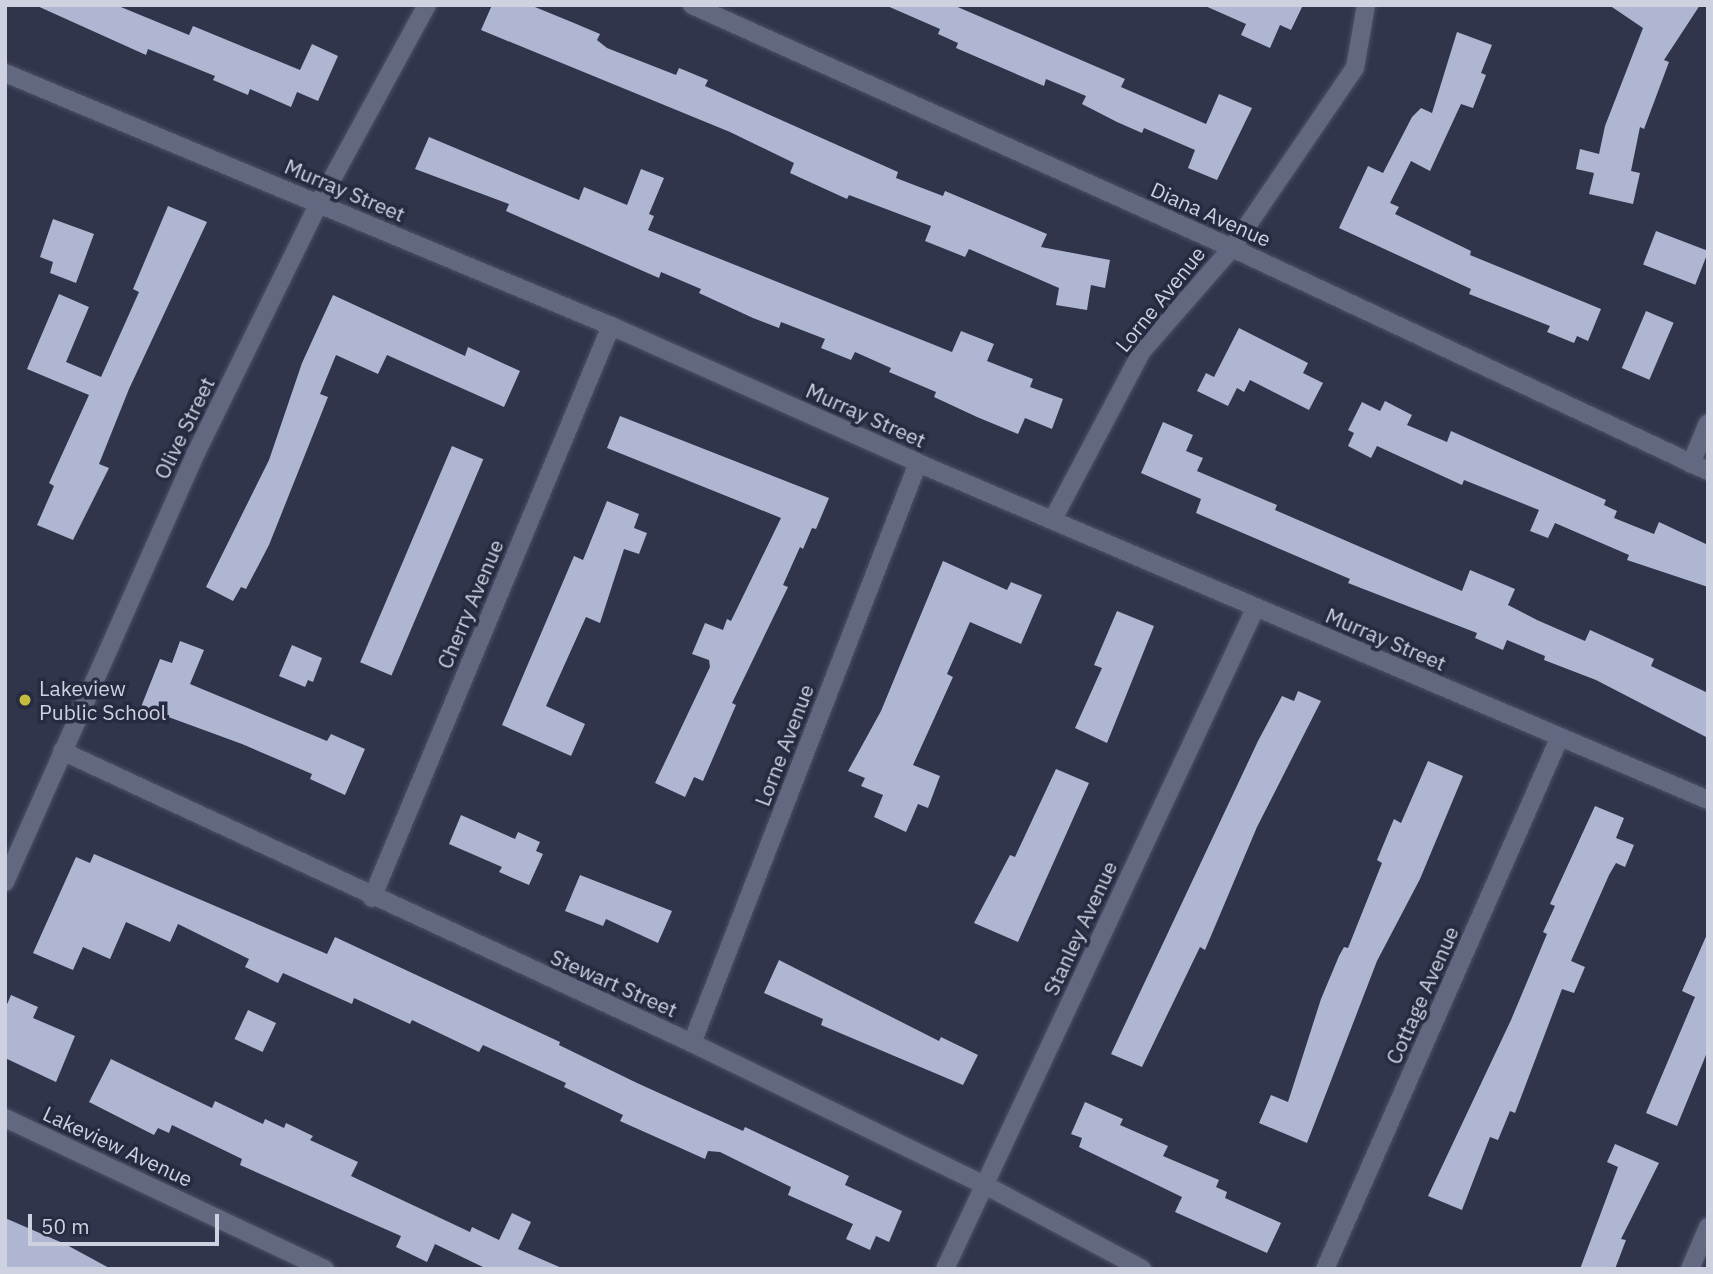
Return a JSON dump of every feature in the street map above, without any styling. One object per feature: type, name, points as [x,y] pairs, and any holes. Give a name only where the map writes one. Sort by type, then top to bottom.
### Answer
[{"type":"street","name":"Olive Street","points":[[5,882],[196,453],[319,203],[427,5]]},
{"type":"street","name":"Diana Avenue","points":[[692,5],[1232,248],[1700,467]]},
{"type":"street","name":"Lorne Avenue","points":[[1053,519],[1142,351],[1232,248],[1355,68],[1366,5]]},
{"type":"street","name":"Murray Street","points":[[5,73],[67,102],[319,203],[611,326],[918,463],[1559,739],[1708,800]]},
{"type":"street","name":"Cherry Avenue","points":[[372,898],[611,326]]},
{"type":"street","points":[[1700,467],[1708,422]]},
{"type":"street","name":"Lorne Avenue","points":[[691,1044],[918,463]]},
{"type":"street","name":"Stanley Avenue","points":[[945,1269],[1256,607]]},
{"type":"street","name":"Cottage Avenue","points":[[1325,1269],[1559,739]]},
{"type":"street","name":"Stewart Street","points":[[62,751],[372,898],[691,1044],[985,1185],[1142,1269]]},
{"type":"street","name":"Lakeview Avenue","points":[[5,1118],[325,1269]]},
{"type":"street","points":[[1690,1269],[1708,1227]]},
{"type":"building","points":[[35,5],[116,5],[189,35],[193,26],[300,70],[312,44],[338,56],[318,101],[297,92],[291,107],[250,89],[248,95],[213,80],[215,76],[148,49],[146,55]]},
{"type":"building","points":[[492,5],[530,5],[574,23],[600,34],[597,40],[607,48],[676,75],[679,68],[708,80],[705,86],[898,172],[896,178],[943,196],[945,191],[1047,234],[1041,247],[1110,260],[1105,288],[1091,285],[1087,310],[1056,305],[1059,288],[969,249],[965,257],[925,241],[931,226],[849,195],[847,199],[790,173],[794,163],[730,132],[481,30]]},
{"type":"building","points":[[885,5],[953,5],[1125,79],[1121,87],[1206,124],[1219,94],[1252,108],[1217,180],[1188,168],[1195,150],[1144,128],[1142,133],[1117,122],[1082,104],[1086,96],[1046,79],[1044,86],[956,48],[958,43],[938,34],[940,29]]},
{"type":"building","points":[[1203,5],[1303,5],[1291,30],[1280,25],[1270,48],[1241,35],[1246,24]]},
{"type":"building","points":[[1609,5],[1700,5],[1664,60],[1669,62],[1644,129],[1640,127],[1631,171],[1640,173],[1633,204],[1589,194],[1594,173],[1576,169],[1580,149],[1599,154],[1605,126],[1643,28]]},
{"type":"building","points":[[1457,32],[1492,45],[1481,73],[1486,75],[1473,108],[1461,104],[1430,171],[1411,161],[1390,203],[1399,207],[1395,214],[1471,251],[1470,255],[1601,309],[1588,341],[1577,336],[1574,343],[1547,332],[1550,326],[1469,294],[1471,289],[1339,228],[1368,166],[1383,173],[1412,117],[1421,108],[1432,113]]},
{"type":"building","points":[[429,137],[579,200],[584,187],[627,205],[641,169],[664,178],[649,214],[654,216],[648,230],[952,352],[961,331],[994,344],[987,361],[1033,379],[1030,387],[1063,399],[1052,429],[1025,418],[1018,434],[934,397],[936,392],[889,372],[891,368],[855,352],[851,360],[821,348],[825,339],[781,322],[779,328],[753,318],[699,293],[701,289],[661,272],[659,278],[506,211],[509,204],[415,169]]},
{"type":"building","points":[[168,206],[207,222],[129,389],[99,464],[109,468],[73,540],[37,525],[54,486],[49,483],[89,395],[27,369],[59,294],[89,307],[66,362],[101,377],[139,292],[133,289]]},
{"type":"building","points":[[53,219],[94,234],[76,283],[50,273],[53,262],[40,257]]},
{"type":"building","points":[[1656,231],[1708,251],[1695,285],[1643,265]]},
{"type":"building","points":[[333,295],[465,356],[468,347],[520,371],[504,407],[387,355],[378,374],[336,355],[320,394],[328,397],[269,545],[246,589],[241,587],[233,601],[206,587],[269,460],[302,363]]},
{"type":"building","points":[[1646,311],[1674,323],[1649,380],[1622,368]]},
{"type":"building","points":[[1239,328],[1308,363],[1303,373],[1323,383],[1309,410],[1250,380],[1244,392],[1237,388],[1228,406],[1197,391],[1206,373],[1214,377]]},
{"type":"building","points":[[1385,401],[1412,415],[1407,425],[1447,442],[1451,431],[1606,500],[1604,505],[1617,511],[1614,518],[1654,534],[1659,522],[1708,545],[1708,587],[1627,560],[1629,555],[1555,523],[1548,538],[1530,531],[1539,510],[1464,480],[1462,485],[1377,446],[1371,458],[1348,446],[1354,433],[1348,430],[1362,402],[1380,411]]},
{"type":"building","points":[[620,416],[829,498],[816,529],[812,528],[803,549],[800,547],[783,585],[788,587],[732,703],[736,705],[703,781],[694,777],[685,797],[655,783],[710,667],[709,660],[692,654],[705,623],[723,630],[727,619],[731,621],[781,518],[607,448]]},
{"type":"building","points":[[1163,422],[1193,435],[1186,451],[1203,458],[1197,471],[1277,505],[1275,510],[1462,591],[1470,570],[1515,589],[1508,605],[1537,620],[1585,641],[1590,630],[1654,659],[1651,666],[1708,693],[1708,738],[1596,680],[1544,660],[1545,656],[1507,640],[1503,650],[1475,638],[1477,633],[1348,583],[1350,579],[1196,513],[1201,499],[1141,473]]},
{"type":"building","points":[[452,446],[483,459],[391,676],[360,662]]},
{"type":"building","points":[[607,501],[639,514],[634,528],[647,533],[639,554],[624,549],[600,623],[586,617],[546,706],[585,724],[571,756],[502,725],[574,556],[583,560]]},
{"type":"building","points":[[943,561],[1007,590],[1011,582],[1042,595],[1021,644],[970,622],[947,674],[953,677],[913,765],[940,776],[928,808],[918,804],[906,832],[874,817],[883,795],[861,786],[865,778],[848,771],[881,711]]},
{"type":"building","points":[[1117,611],[1154,626],[1107,743],[1075,728],[1102,668],[1094,665]]},
{"type":"building","points":[[180,641],[204,650],[190,684],[327,741],[331,734],[365,749],[345,795],[310,779],[312,774],[242,744],[141,707],[160,659],[172,663]]},
{"type":"building","points":[[292,645],[322,658],[313,682],[308,680],[305,687],[279,676]]},
{"type":"building","points":[[1298,691],[1321,701],[1257,827],[1205,950],[1200,947],[1142,1067],[1111,1054],[1258,741],[1282,696],[1294,701]]},
{"type":"building","points":[[1428,761],[1463,776],[1420,879],[1377,961],[1307,1143],[1259,1123],[1271,1095],[1288,1102],[1321,999],[1339,956],[1344,947],[1348,948],[1382,863],[1377,860],[1394,819],[1401,823]]},
{"type":"building","points":[[1056,769],[1089,783],[1018,942],[974,923],[1010,855],[1015,857]]},
{"type":"building","points":[[1595,806],[1624,818],[1616,838],[1634,845],[1625,867],[1616,863],[1609,875],[1571,961],[1585,967],[1574,993],[1562,989],[1515,1113],[1510,1111],[1498,1140],[1490,1137],[1462,1210],[1428,1196],[1511,1020],[1547,934],[1543,932],[1555,906],[1550,904]]},
{"type":"building","points":[[461,815],[515,839],[518,832],[540,842],[536,851],[543,854],[529,885],[499,872],[502,867],[449,844]]},
{"type":"building","points":[[94,854],[327,954],[335,937],[560,1042],[559,1045],[637,1083],[743,1131],[745,1127],[849,1176],[845,1185],[902,1211],[889,1242],[876,1236],[870,1250],[846,1239],[853,1224],[788,1195],[791,1187],[720,1152],[708,1151],[705,1159],[620,1121],[623,1115],[564,1087],[566,1083],[483,1045],[479,1052],[412,1020],[410,1024],[354,998],[352,1004],[283,973],[278,983],[245,967],[249,959],[178,924],[170,942],[126,922],[110,959],[83,947],[73,970],[33,953],[76,857],[90,863]]},
{"type":"building","points":[[580,875],[672,911],[658,943],[606,919],[603,926],[565,911]]},
{"type":"building","points":[[1708,932],[1708,1050],[1677,1126],[1646,1113],[1695,997],[1682,991]]},
{"type":"building","points":[[779,960],[939,1041],[941,1037],[978,1055],[963,1085],[821,1025],[823,1019],[764,993]]},
{"type":"building","points":[[11,995],[38,1007],[33,1018],[75,1036],[56,1082],[5,1058],[5,1009]]},
{"type":"building","points":[[248,1010],[276,1023],[263,1052],[234,1039]]},
{"type":"building","points":[[111,1059],[212,1108],[215,1101],[263,1124],[265,1119],[284,1128],[286,1123],[313,1136],[310,1140],[358,1162],[351,1176],[470,1232],[472,1227],[499,1240],[512,1213],[531,1222],[518,1249],[564,1269],[487,1269],[435,1244],[427,1262],[396,1247],[401,1236],[240,1165],[242,1159],[172,1125],[169,1133],[158,1128],[154,1135],[89,1102]]},
{"type":"building","points":[[1085,1102],[1123,1119],[1120,1125],[1168,1146],[1163,1156],[1219,1180],[1216,1187],[1227,1192],[1225,1198],[1281,1223],[1267,1253],[1175,1212],[1182,1197],[1079,1147],[1082,1138],[1071,1134]]},
{"type":"building","points":[[1615,1144],[1659,1163],[1621,1239],[1626,1240],[1615,1269],[1580,1269],[1618,1167],[1607,1162]]},
{"type":"building","points":[[5,1218],[65,1244],[111,1269],[5,1269]]},
{"type":"place","name":"Lakeview Public School","points":[[25,700]]}]
